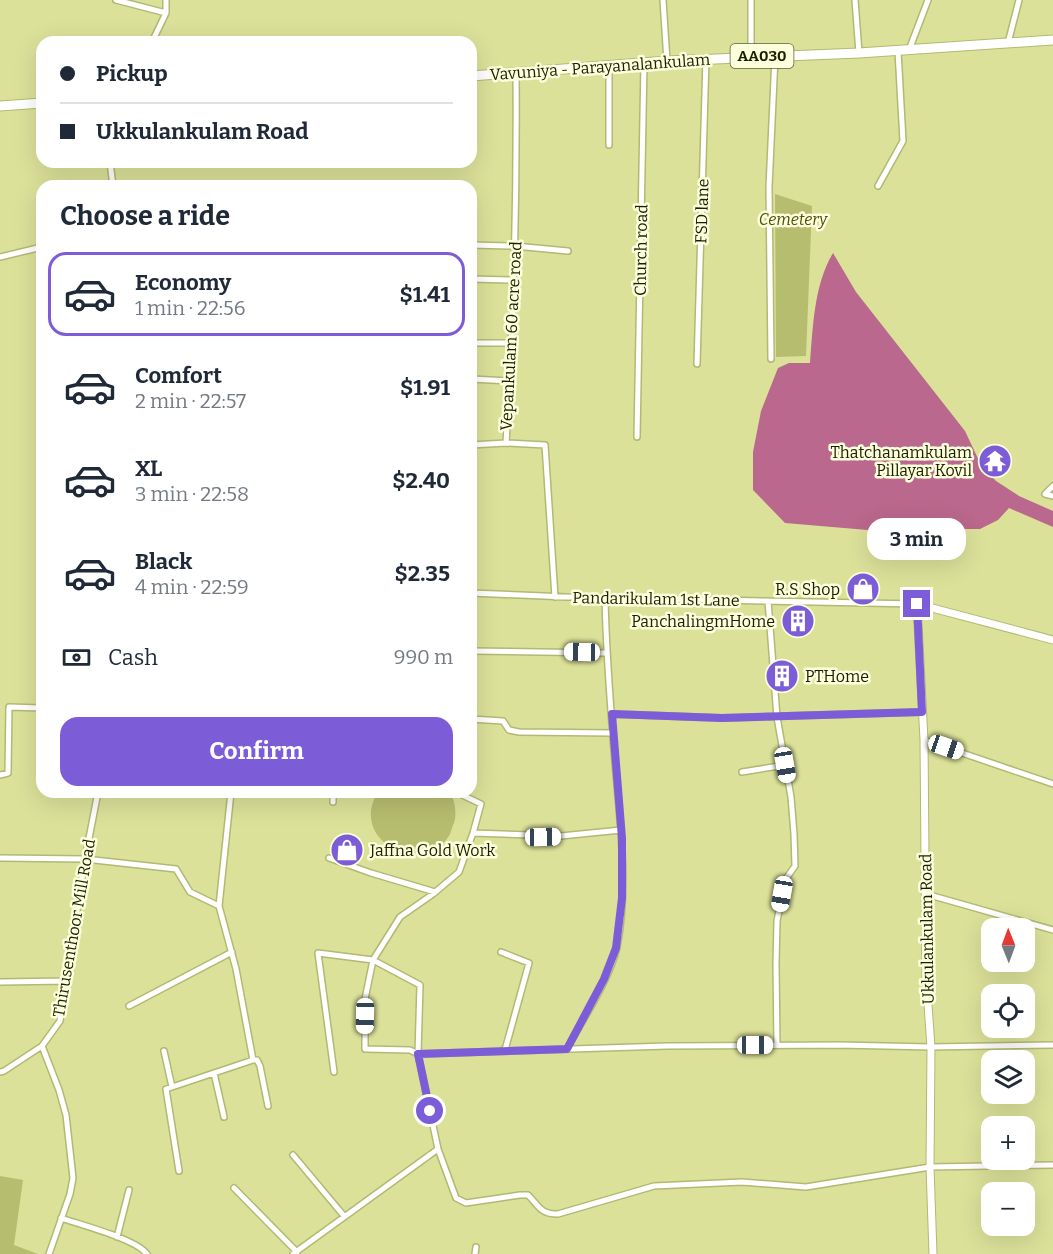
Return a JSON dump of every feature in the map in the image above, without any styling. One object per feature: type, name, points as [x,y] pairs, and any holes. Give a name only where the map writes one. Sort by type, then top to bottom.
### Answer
[{"type":"highway","name":"Vavuniya - Parayanalankulam","points":[[477,75],[667,61],[898,51],[1053,40]]},
{"type":"highway","points":[[0,106],[36,103]]},
{"type":"street","points":[[116,0],[166,13]]},
{"type":"street","points":[[155,36],[166,13],[166,0]]},
{"type":"street","points":[[663,0],[667,61]]},
{"type":"street","points":[[751,0],[751,56]]},
{"type":"street","points":[[855,0],[859,53]]},
{"type":"street","points":[[909,50],[927,0]]},
{"type":"street","points":[[1008,44],[1019,0]]},
{"type":"street","points":[[878,186],[903,141],[898,51]]},
{"type":"street","points":[[771,359],[769,187],[775,57]]},
{"type":"street","name":"FSD lane","points":[[697,364],[706,59]]},
{"type":"street","name":"Church road","points":[[637,438],[644,63]]},
{"type":"street","points":[[609,65],[609,145]]},
{"type":"street","name":"Vepankulam 60 acre road","points":[[516,72],[513,344],[506,443],[545,445],[555,597]]},
{"type":"street","points":[[477,245],[568,251]]},
{"type":"street","points":[[0,257],[36,248]]},
{"type":"street","points":[[477,279],[514,280]]},
{"type":"street","points":[[477,343],[513,344]]},
{"type":"street","points":[[477,379],[510,381]]},
{"type":"street","points":[[477,445],[506,443]]},
{"type":"street","points":[[1053,486],[1045,494],[1053,496]]},
{"type":"street","name":"Pandarikulam 1st Lane","points":[[477,593],[555,597],[917,604],[1053,640]]},
{"type":"street","points":[[567,1049],[604,979],[616,948],[622,898],[621,830],[606,653],[604,597]]},
{"type":"street","points":[[768,601],[777,717],[791,797],[795,866],[785,880],[777,921],[777,1045]]},
{"type":"street","name":"Ukkulankulam Road","points":[[917,604],[924,740],[926,977],[931,1047],[930,1167],[933,1254]]},
{"type":"street","points":[[477,651],[606,653]]},
{"type":"street","points":[[0,775],[8,773],[9,707],[36,708]]},
{"type":"street","points":[[612,714],[722,718],[922,712]]},
{"type":"street","points":[[477,719],[503,721],[509,730],[519,732],[612,733]]},
{"type":"street","points":[[924,740],[1053,784]]},
{"type":"street","points":[[742,772],[785,765]]},
{"type":"street","name":"Thirusenthoor Mill Road","points":[[0,1072],[42,1046],[60,1021],[97,798]]},
{"type":"street","points":[[230,798],[219,906],[232,952],[253,1060]]},
{"type":"street","points":[[468,798],[481,804],[459,872],[400,917],[373,960],[365,999],[365,1049],[410,1050],[418,1054],[500,1050],[777,1045],[931,1047],[1053,1045]]},
{"type":"street","points":[[473,833],[561,836],[621,830]]},
{"type":"street","points":[[0,858],[85,859],[176,869],[190,892],[219,906]]},
{"type":"street","points":[[329,858],[435,892]]},
{"type":"street","points":[[926,894],[1053,930]]},
{"type":"street","points":[[129,1006],[232,952]]},
{"type":"street","points":[[500,1050],[505,1050],[529,963],[501,952]]},
{"type":"street","points":[[334,1072],[318,953],[373,960],[420,985],[418,1054],[438,1149],[456,1198],[466,1203],[520,1194],[528,1195],[540,1209],[548,1214],[558,1214],[654,1186],[742,1182],[806,1187],[930,1167],[1053,1165]]},
{"type":"street","points":[[0,982],[67,981]]},
{"type":"street","points":[[42,1046],[66,1115],[73,1178],[70,1194],[49,1254]]},
{"type":"street","points":[[164,1052],[172,1087]]},
{"type":"street","points":[[179,1170],[166,1089],[257,1060],[268,1106]]},
{"type":"street","points":[[214,1073],[225,1117]]},
{"type":"street","points":[[234,1188],[295,1253],[438,1149]]},
{"type":"street","points":[[293,1155],[344,1216]]},
{"type":"street","points":[[117,1237],[129,1191]]},
{"type":"street","points":[[61,1218],[117,1237],[144,1250],[147,1254]]},
{"type":"street","points":[[475,1254],[476,1247]]},
{"type":"green space","name":"Cemetery","points":[[775,194],[812,206],[806,356],[776,357]]},
{"type":"green space","points":[[375,798],[452,798],[454,823],[449,836],[439,847],[414,854],[400,852],[378,836],[372,824]]},
{"type":"green space","points":[[0,1176],[23,1180],[14,1245],[38,1254],[0,1254]]},
{"type":"shaded area","points":[[833,253],[856,292],[965,431],[981,465],[996,481],[1019,496],[1053,511],[1053,527],[1009,508],[998,520],[980,529],[925,529],[903,533],[785,523],[753,490],[753,452],[761,411],[778,368],[789,363],[810,363],[818,292]]},
{"type":"place","name":"Thatchanamkulam Pillayar Kovil","points":[[995,461]]},
{"type":"place","name":"R.S Shop","points":[[863,589]]},
{"type":"place","name":"PanchalingmHome","points":[[798,621]]},
{"type":"place","name":"PTHome","points":[[782,676]]},
{"type":"place","name":"Jaffna Gold Work","points":[[347,850]]},
{"type":"route","points":[[430,1111],[418,1054],[567,1049],[604,979],[616,948],[622,898],[622,838],[612,714],[722,718],[922,712],[917,604]]}]
